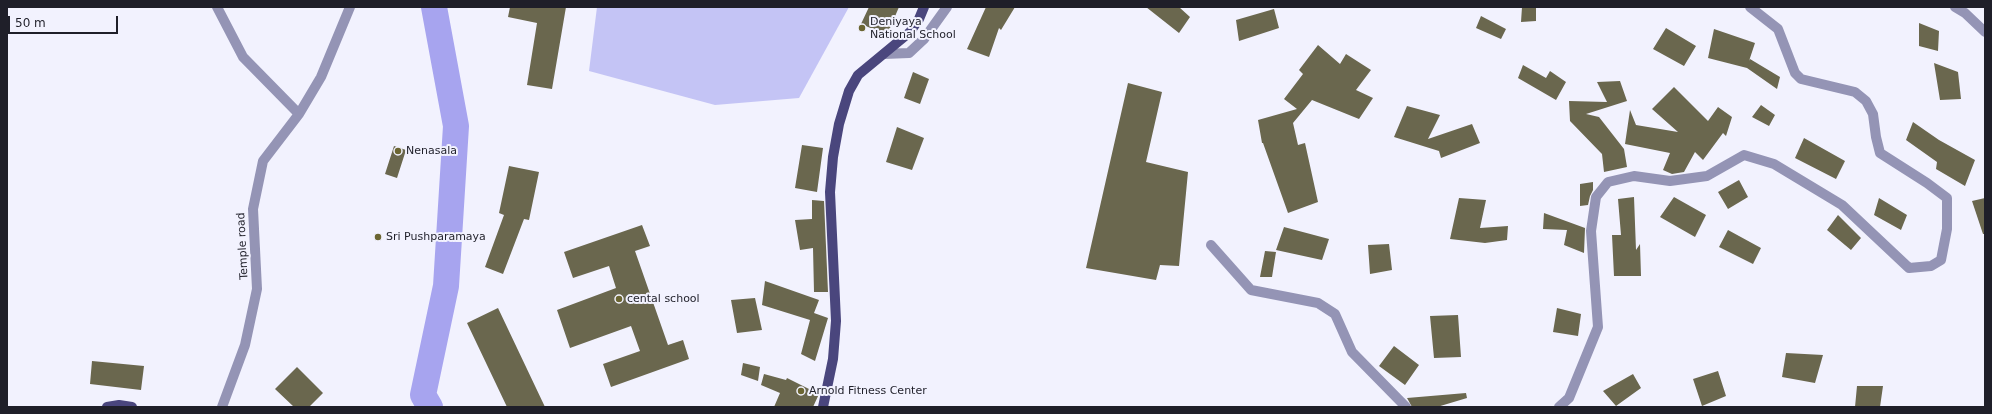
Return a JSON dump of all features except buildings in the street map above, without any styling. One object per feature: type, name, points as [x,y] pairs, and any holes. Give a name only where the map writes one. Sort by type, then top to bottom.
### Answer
[{"type":"main road","points":[[823,407],[832,359],[836,321],[830,192],[833,157],[839,124],[849,91],[858,75],[910,32],[919,19],[924,7]]},
{"type":"main road","points":[[107,407],[119,405],[132,407]]},
{"type":"street","points":[[217,7],[243,57],[299,114]]},
{"type":"street","name":"Temple road","points":[[222,407],[245,345],[257,289],[253,209],[263,161],[299,114],[322,77],[350,7]]},
{"type":"street","points":[[884,54],[909,53],[924,39],[947,7]]},
{"type":"street","points":[[1560,407],[1569,398],[1598,327],[1591,231],[1596,197],[1608,182],[1634,176],[1670,181],[1707,176],[1744,156],[1774,164],[1842,205],[1909,268],[1931,266],[1941,260],[1947,229],[1947,198],[1928,183],[1880,153],[1876,138],[1873,114],[1866,100],[1855,92],[1801,79],[1796,73],[1778,29],[1750,7]]},
{"type":"street","points":[[1955,7],[1965,13],[1985,32]]},
{"type":"street","points":[[1211,245],[1251,290],[1318,303],[1335,314],[1352,352],[1406,407]]},
{"type":"shaded area","points":[[597,7],[849,7],[799,98],[715,105],[589,71]]},
{"type":"waterway","points":[[430,407],[423,395],[446,286],[456,126],[434,7]]},
{"type":"place","name":"Deniyaya National School","points":[[862,28]]},
{"type":"place","name":"Nenasala","points":[[398,151]]},
{"type":"place","name":"Sri Pushparamaya","points":[[378,237]]},
{"type":"place","name":"cental school","points":[[619,299]]},
{"type":"place","name":"Arnold Fitness Center","points":[[801,391]]}]
